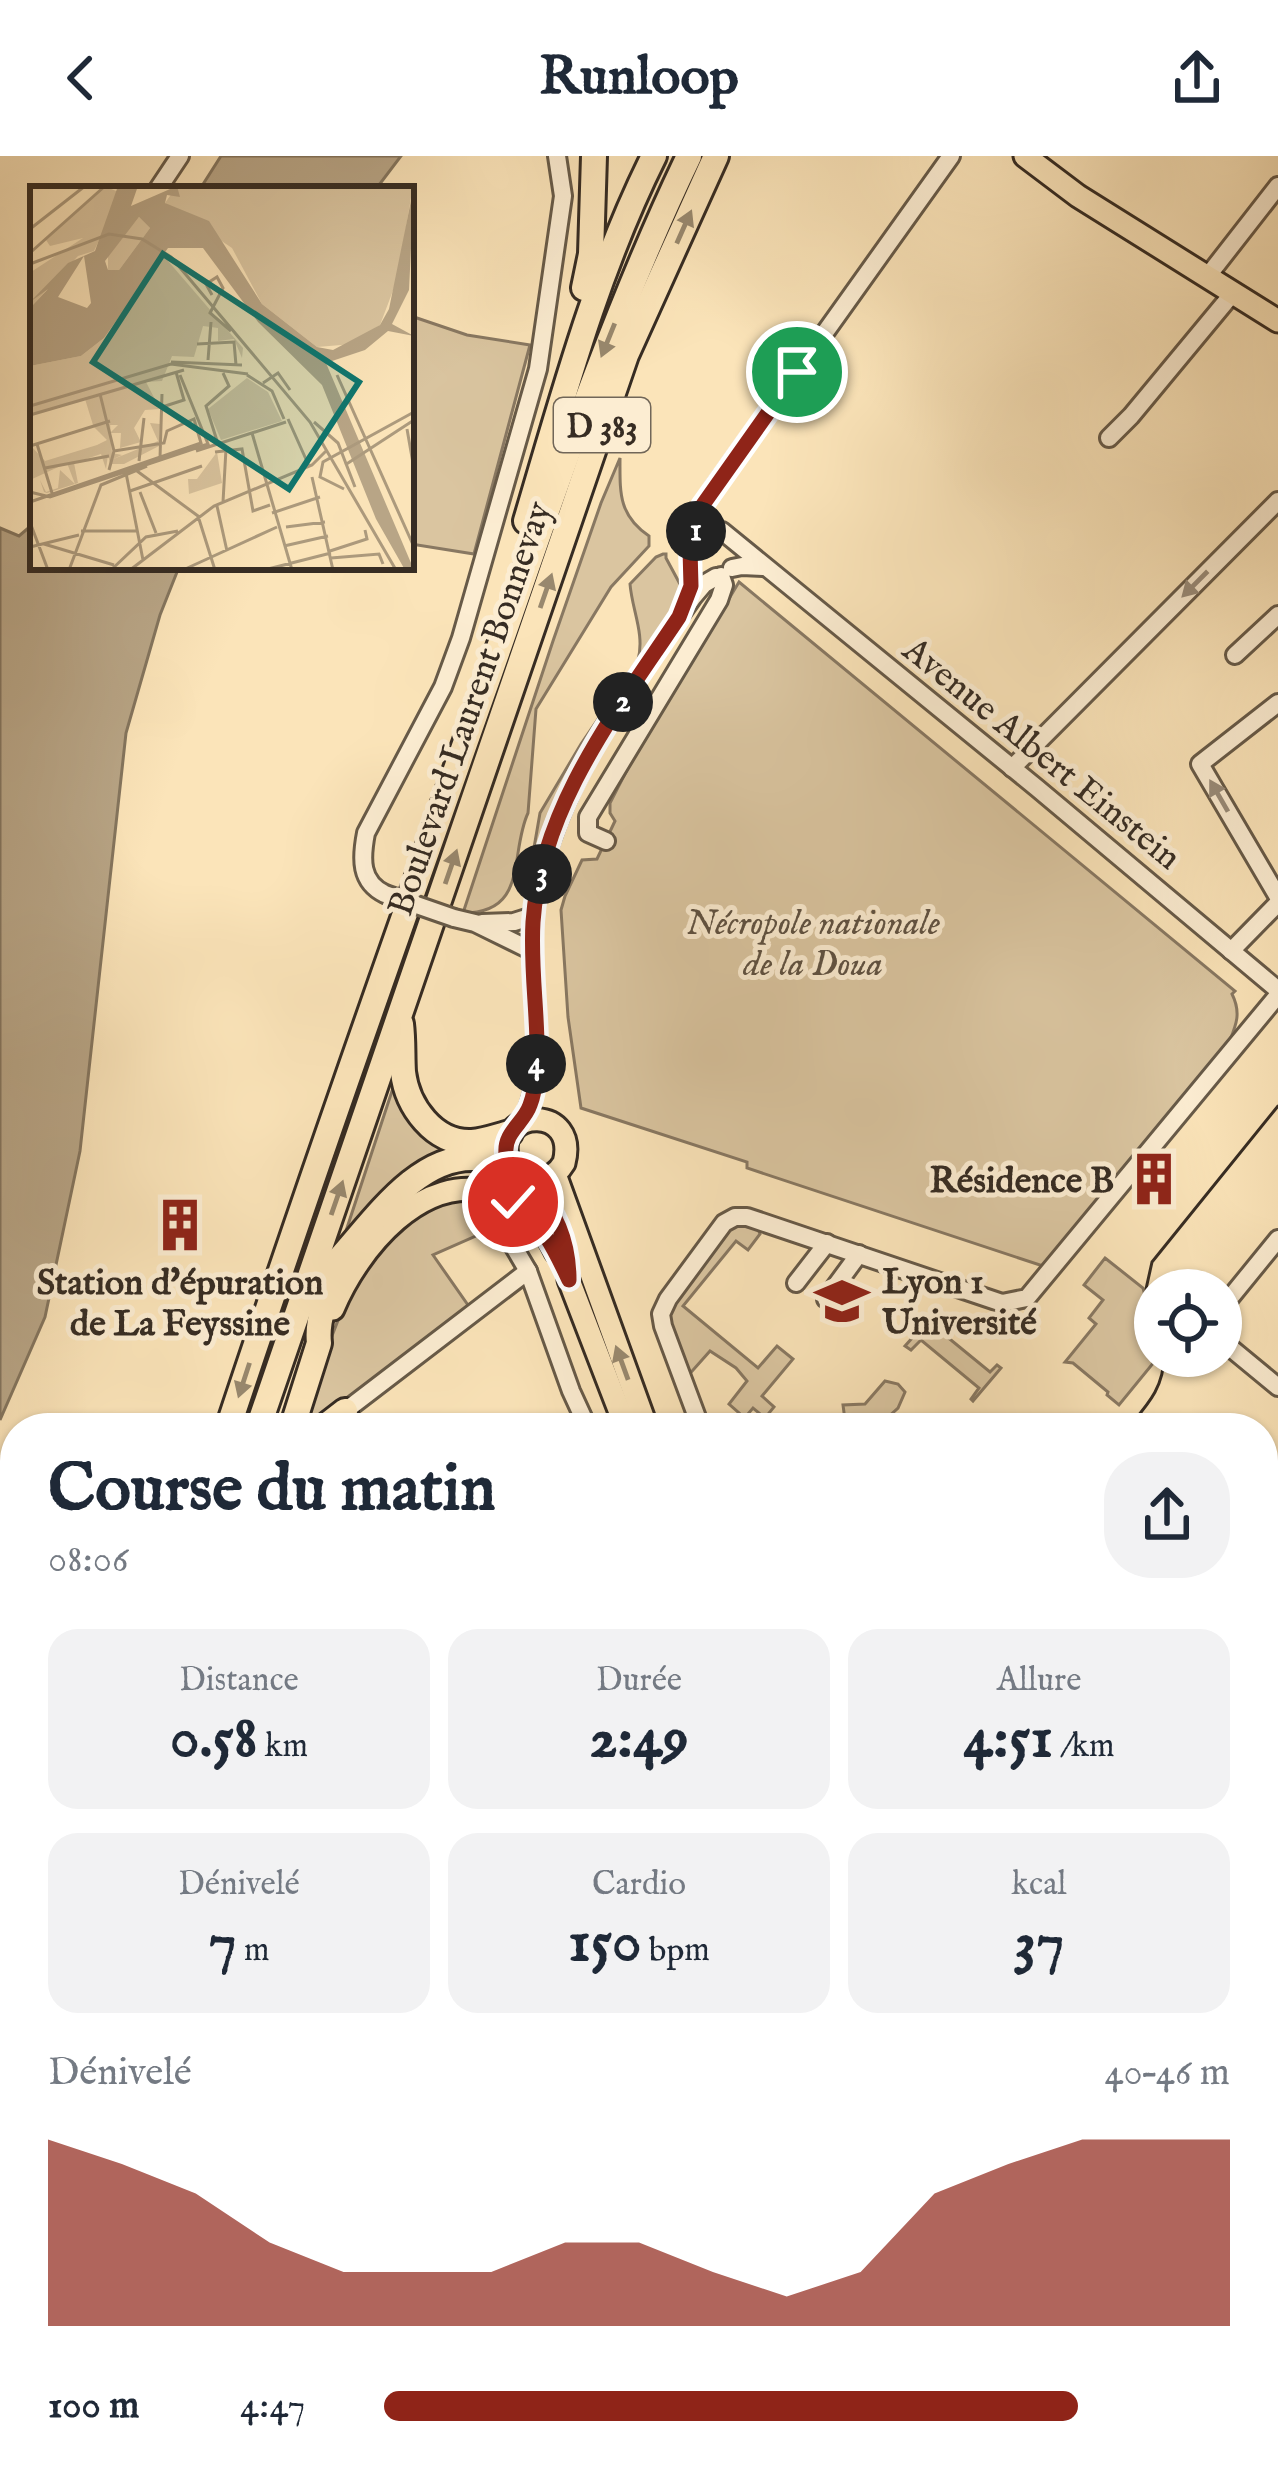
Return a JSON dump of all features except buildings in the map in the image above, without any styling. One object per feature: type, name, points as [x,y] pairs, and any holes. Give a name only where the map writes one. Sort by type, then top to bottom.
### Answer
[{"type":"highway","points":[[573,361],[571,339],[591,254],[594,156]]},
{"type":"highway","points":[[480,701],[479,677],[573,361],[611,252],[654,156]]},
{"type":"highway","name":"Boulevard Laurent Bonnevay","points":[[233,1413],[389,953],[607,344],[688,156]]},
{"type":"highway","name":"Boulevard Laurent Bonnevay","points":[[264,1413],[626,355],[716,156]]},
{"type":"highway","points":[[400,1017],[406,1086],[421,1117],[438,1132],[459,1141],[515,1129]]},
{"type":"highway","points":[[306,1290],[418,1178],[442,1165],[478,1158],[518,1173]]},
{"type":"highway","points":[[297,1413],[319,1343],[317,1329],[328,1292],[359,1235]]},
{"type":"main road","points":[[1025,156],[1078,196],[1278,321]]},
{"type":"main road","points":[[518,1173],[540,1180],[555,1174],[564,1162],[563,1134],[553,1124],[539,1119],[515,1129],[506,1150],[518,1173],[549,1207],[564,1238],[569,1280]]},
{"type":"main road","points":[[555,1174],[642,1413]]},
{"type":"main road","points":[[319,1343],[343,1289],[379,1238],[409,1209],[451,1190],[490,1192],[513,1202],[548,1235],[620,1413]]},
{"type":"street","points":[[160,186],[180,156]]},
{"type":"street","points":[[532,951],[475,923],[374,889],[364,876],[363,858],[366,833],[443,687],[461,638],[538,369],[562,196],[557,156]]},
{"type":"street","points":[[679,617],[691,586],[692,551],[702,506],[951,156]]},
{"type":"street","points":[[1207,277],[1278,187]]},
{"type":"street","points":[[1108,439],[1233,293]]},
{"type":"street","points":[[606,841],[588,833],[588,818],[719,600],[723,574],[737,555],[728,536],[714,524],[714,488]]},
{"type":"street","points":[[1012,768],[1278,501]]},
{"type":"street","points":[[692,551],[709,530],[728,536]]},
{"type":"street","name":"Avenue Albert Einstein","points":[[728,536],[1278,993]]},
{"type":"street","points":[[692,551],[700,573],[723,574]]},
{"type":"street","points":[[553,1124],[537,1070],[533,916],[564,804],[601,735],[699,589],[742,566],[764,567]]},
{"type":"street","points":[[1235,655],[1278,615]]},
{"type":"street","points":[[1231,951],[1278,900],[1200,764],[1278,703]]},
{"type":"street","points":[[475,923],[514,922],[533,916]]},
{"type":"street","points":[[695,1413],[661,1314],[724,1223],[747,1217],[1002,1303],[1027,1298],[1278,993]]},
{"type":"street","points":[[515,1129],[530,1106],[537,1070]]},
{"type":"street","points":[[495,1215],[528,1271],[581,1413]]},
{"type":"street","points":[[1242,1283],[1278,1239]]},
{"type":"street","points":[[796,1282],[827,1243]]},
{"type":"street","points":[[826,1299],[859,1254]]},
{"type":"street","points":[[359,1413],[528,1271]]},
{"type":"street","points":[[1242,1357],[1278,1387]]},
{"type":"green space","points":[[414,317],[467,335],[530,345],[474,554],[414,544]]},
{"type":"green space","points":[[620,458],[623,502],[631,520],[649,536],[649,546],[611,587],[536,709],[528,813],[508,892],[484,910],[463,913],[553,641]]},
{"type":"green space","points":[[666,554],[681,586],[681,598],[572,772],[542,844],[530,896],[526,894],[540,813],[638,660],[639,631],[630,584],[656,557]]},
{"type":"green space","name":"Nécropole nationale de la Doua","points":[[739,582],[1235,991],[1236,1022],[1226,1050],[1046,1267],[581,1108],[568,1017],[561,910],[565,896],[582,860],[597,859],[615,821],[610,803],[631,762]]},
{"type":"green space","points":[[393,1088],[420,1133],[467,1152],[344,1237]]},
{"type":"green space","points":[[459,1198],[485,1204],[487,1231],[433,1255],[470,1308],[334,1413],[307,1413],[355,1283],[391,1234],[430,1206]]},
{"type":"green space","points":[[744,1222],[757,1226],[760,1234],[748,1250],[736,1241],[683,1306],[758,1368],[777,1346],[793,1359],[762,1396],[774,1407],[769,1413],[753,1408],[739,1413],[729,1404],[747,1381],[736,1368],[710,1351],[686,1378],[676,1351],[669,1311],[727,1228]]},
{"type":"green space","points":[[1105,1258],[1134,1281],[1134,1377],[1142,1377],[1119,1405],[1073,1363],[1065,1362],[1096,1324],[1089,1318],[1103,1300],[1084,1285]]},
{"type":"green space","points":[[937,1316],[941,1319],[935,1327],[990,1372],[997,1365],[1001,1368],[973,1401],[979,1388],[921,1340],[911,1350],[905,1346]]},
{"type":"green space","points":[[885,1381],[898,1384],[905,1392],[892,1413],[844,1413],[843,1405],[865,1404]]},
{"type":"shaded area","points":[[221,156],[401,156],[378,186],[202,186]]},
{"type":"shaded area","points":[[30,527],[30,570],[178,570],[126,733],[80,1151],[45,1317],[0,1413],[0,528],[19,536]]},
{"type":"tram line","points":[[1150,1269],[1278,1106]]},
{"type":"tram line","points":[[1140,1413],[1160,1377]]},
{"type":"place","name":"Résidence B","points":[[1154,1179]]},
{"type":"place","name":"Station d'épuration de La Feyssine","points":[[180,1225]]},
{"type":"place","name":"Lyon 1 Université","points":[[842,1301]]},
{"type":"route","points":[[513,1202],[548,1235],[569,1280],[564,1238],[549,1207],[511,1167],[506,1150],[510,1133],[530,1106],[537,1070],[532,951],[542,870],[579,775],[687,599],[690,549],[702,506],[797,372]]}]
